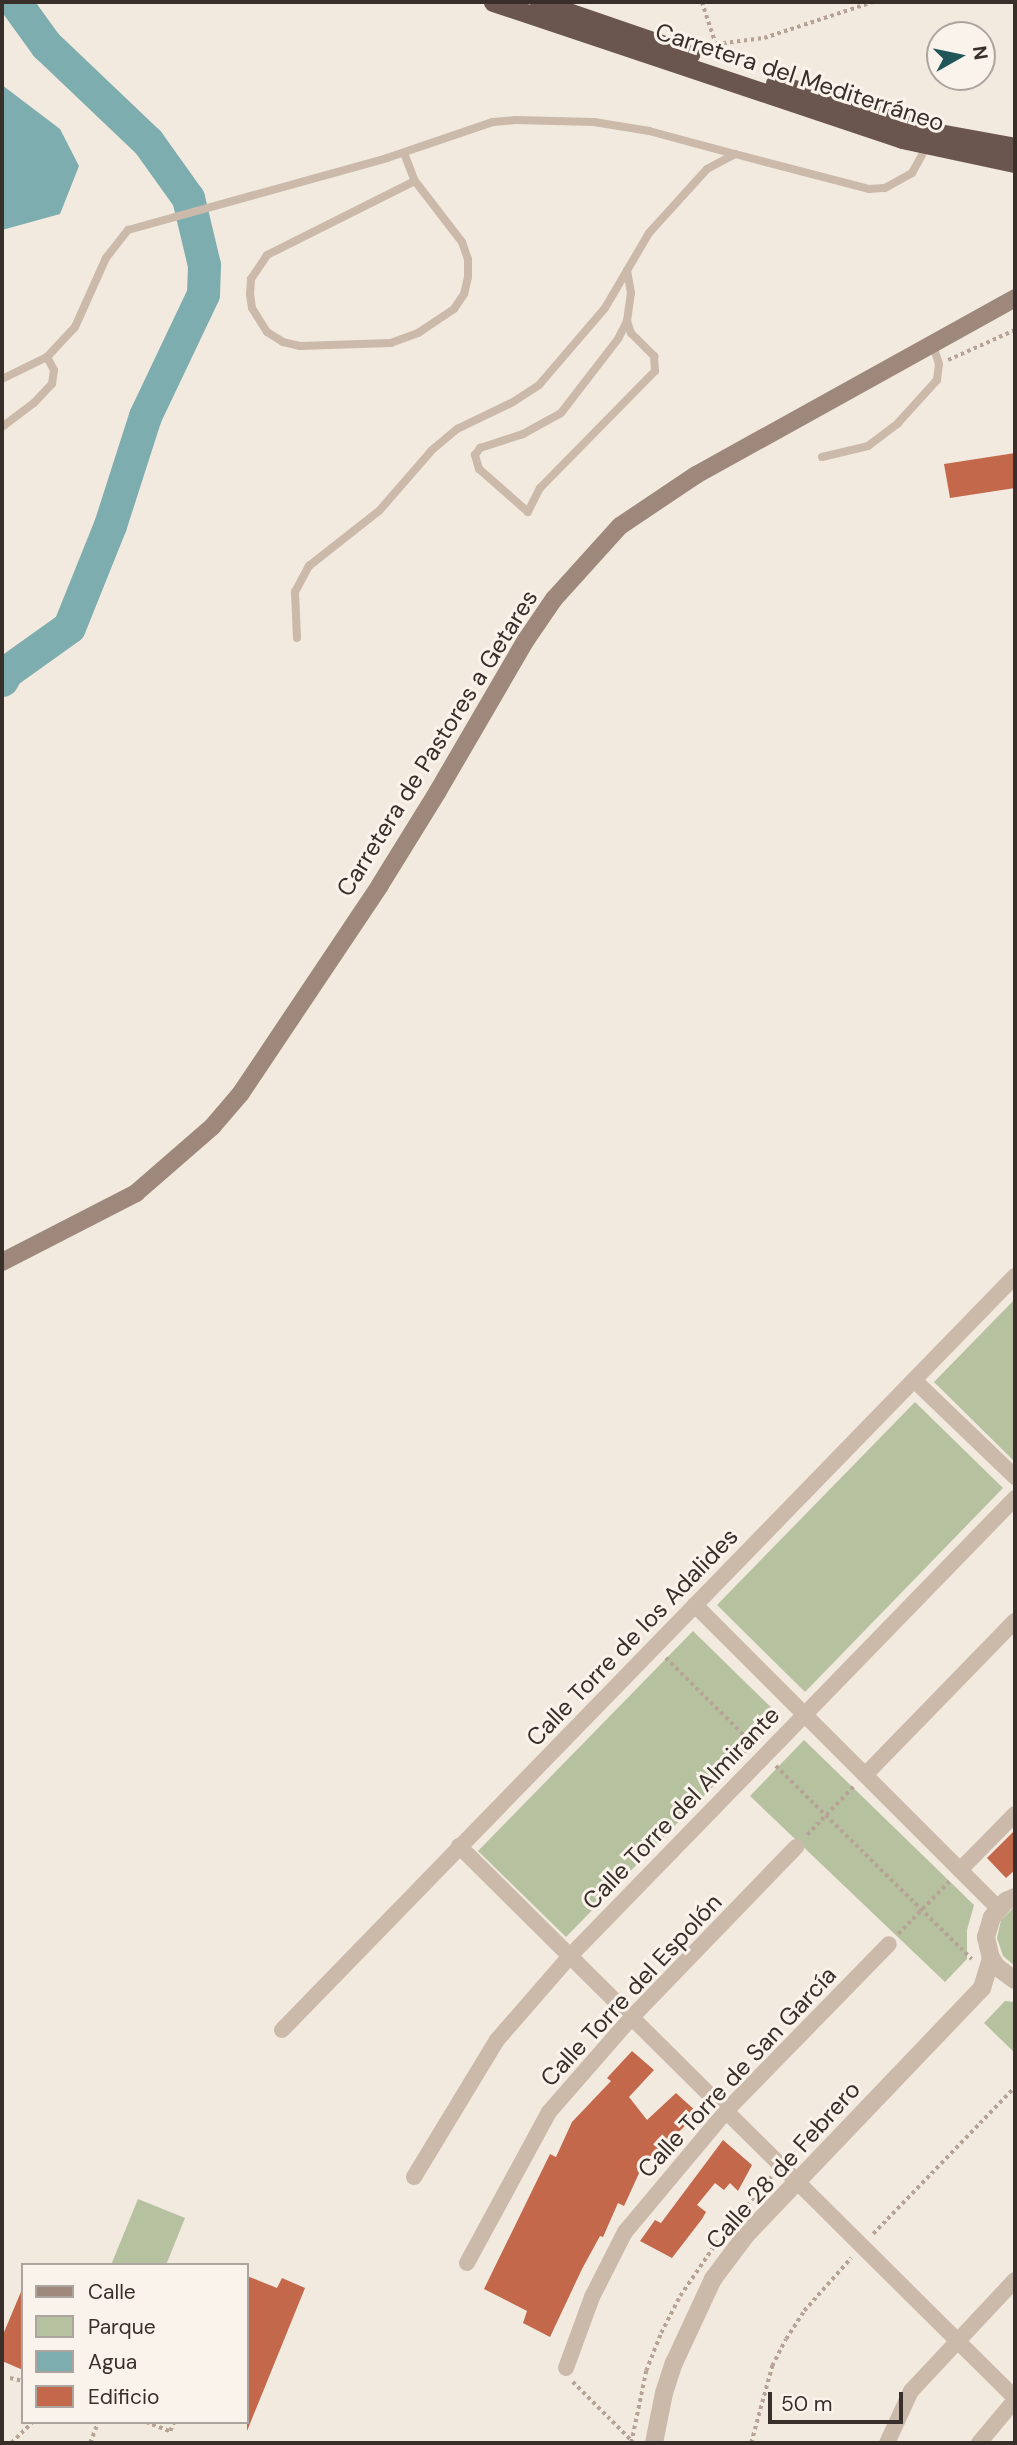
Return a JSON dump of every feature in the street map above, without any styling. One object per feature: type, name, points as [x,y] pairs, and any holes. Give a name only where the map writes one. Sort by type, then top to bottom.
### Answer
[{"type":"highway","name":"Carretera del Mediterráneo","points":[[493,2],[927,146],[1015,163]]},
{"type":"highway","name":"Carretera del Mediterráneo","points":[[539,2],[716,54],[928,131],[1015,147]]},
{"type":"main road","name":"Carretera de Pastores a Getares","points":[[2,1262],[136,1193],[161,1175],[226,1110],[264,1059],[380,885],[526,640],[554,599],[620,526],[696,475],[1015,299]]},
{"type":"street","name":"Calle Torre de los Adalides","points":[[282,2030],[1015,1276]]},
{"type":"street","points":[[914,1380],[1015,1476]]},
{"type":"street","name":"Calle Torre del Almirante","points":[[414,2178],[497,2040],[570,1956],[1015,1498]]},
{"type":"street","points":[[695,1605],[998,1908],[1015,1897]]},
{"type":"street","points":[[865,1775],[1015,1621]]},
{"type":"street","points":[[960,1870],[1015,1814]]},
{"type":"street","points":[[459,1846],[1015,2399],[979,2443]]},
{"type":"street","name":"Calle Torre del Espolón","points":[[467,2263],[549,2112],[631,2018],[796,1847]]},
{"type":"street","name":"Calle 28 de Febrero","points":[[654,2443],[664,2393],[699,2305],[713,2279],[746,2235],[982,1988],[988,1926],[998,1908]]},
{"type":"street","name":"Calle Torre de San García","points":[[566,2368],[592,2297],[625,2232],[726,2111],[889,1944]]},
{"type":"street","points":[[984,1961],[1015,1980]]},
{"type":"street","points":[[982,1988],[991,1988],[1002,1980],[1015,1980]]},
{"type":"street","points":[[887,2443],[911,2391],[1015,2280]]},
{"type":"lane","points":[[2,379],[47,357],[75,327],[106,258],[128,230],[176,216],[206,211],[404,153],[480,126],[515,120],[566,120],[626,127],[869,189],[900,183],[922,161],[927,146]]},
{"type":"lane","points":[[404,153],[415,181],[462,242],[468,259],[464,295],[454,309],[418,333],[391,343],[300,346],[283,342],[267,332],[252,308],[250,294],[254,273],[267,255],[415,181]]},
{"type":"lane","points":[[297,638],[295,593],[309,566],[379,511],[432,450],[457,429],[513,402],[539,385],[605,308],[649,233],[684,191],[707,169],[735,154]]},
{"type":"lane","points":[[626,321],[631,333],[654,356],[656,371],[540,488],[528,513],[479,469],[475,454],[480,448],[523,434],[561,413],[618,339],[626,321],[631,293],[627,270]]},
{"type":"lane","points":[[822,457],[868,446],[898,423],[937,380],[939,364],[933,345]]},
{"type":"lane","points":[[2,427],[34,403],[52,384],[54,370],[47,357]]},
{"type":"path","points":[[702,2],[716,54],[873,2]]},
{"type":"path","points":[[939,364],[1015,330]]},
{"type":"path","points":[[655,1646],[922,1910],[984,1961]]},
{"type":"path","points":[[796,1847],[865,1775]]},
{"type":"path","points":[[889,1944],[960,1870]]},
{"type":"path","points":[[566,2368],[565,2373],[631,2440]]},
{"type":"path","points":[[10,2378],[21,2381]]},
{"type":"path","points":[[11,2443],[31,2424]]},
{"type":"path","points":[[90,2443],[97,2424]]},
{"type":"path","points":[[151,2424],[170,2431],[173,2424]]},
{"type":"green space","points":[[1015,1299],[1015,1462],[934,1382]]},
{"type":"green space","points":[[915,1402],[1003,1488],[805,1692],[717,1605]]},
{"type":"green space","points":[[693,1631],[781,1717],[566,1937],[478,1851]]},
{"type":"green space","points":[[804,1740],[974,1905],[967,1930],[967,1959],[945,1982],[750,1796]]},
{"type":"green space","points":[[1015,1906],[1015,1966],[1003,1956],[997,1938],[1001,1920]]},
{"type":"green space","points":[[1005,2001],[1015,2002],[1015,2053],[984,2023]]},
{"type":"green space","points":[[138,2199],[185,2218],[167,2263],[112,2263]]},
{"type":"water","points":[[2,85],[60,129],[79,166],[60,214],[2,230]]},
{"type":"building","points":[[1015,453],[1015,488],[950,498],[944,464]]},
{"type":"building","points":[[1015,1830],[1015,1870],[1006,1878],[987,1858]]},
{"type":"building","points":[[632,2051],[654,2070],[629,2097],[647,2120],[676,2093],[698,2113],[641,2169],[624,2206],[618,2203],[603,2237],[600,2236],[582,2269],[550,2337],[523,2323],[527,2311],[484,2289],[550,2154],[556,2157],[572,2122],[611,2081],[607,2078]]},
{"type":"building","points":[[723,2140],[752,2165],[738,2191],[730,2183],[724,2190],[715,2183],[697,2205],[706,2212],[702,2219],[672,2258],[640,2241],[655,2220],[661,2223]]},
{"type":"building","points":[[248,2276],[277,2288],[282,2278],[305,2288],[247,2431]]},
{"type":"building","points":[[21,2292],[21,2369],[2,2361],[2,2337]]},
{"type":"waterway","points":[[2,680],[6,672],[69,627],[110,525],[145,416],[203,294],[204,265],[188,198],[148,142],[46,45],[15,2]]}]
